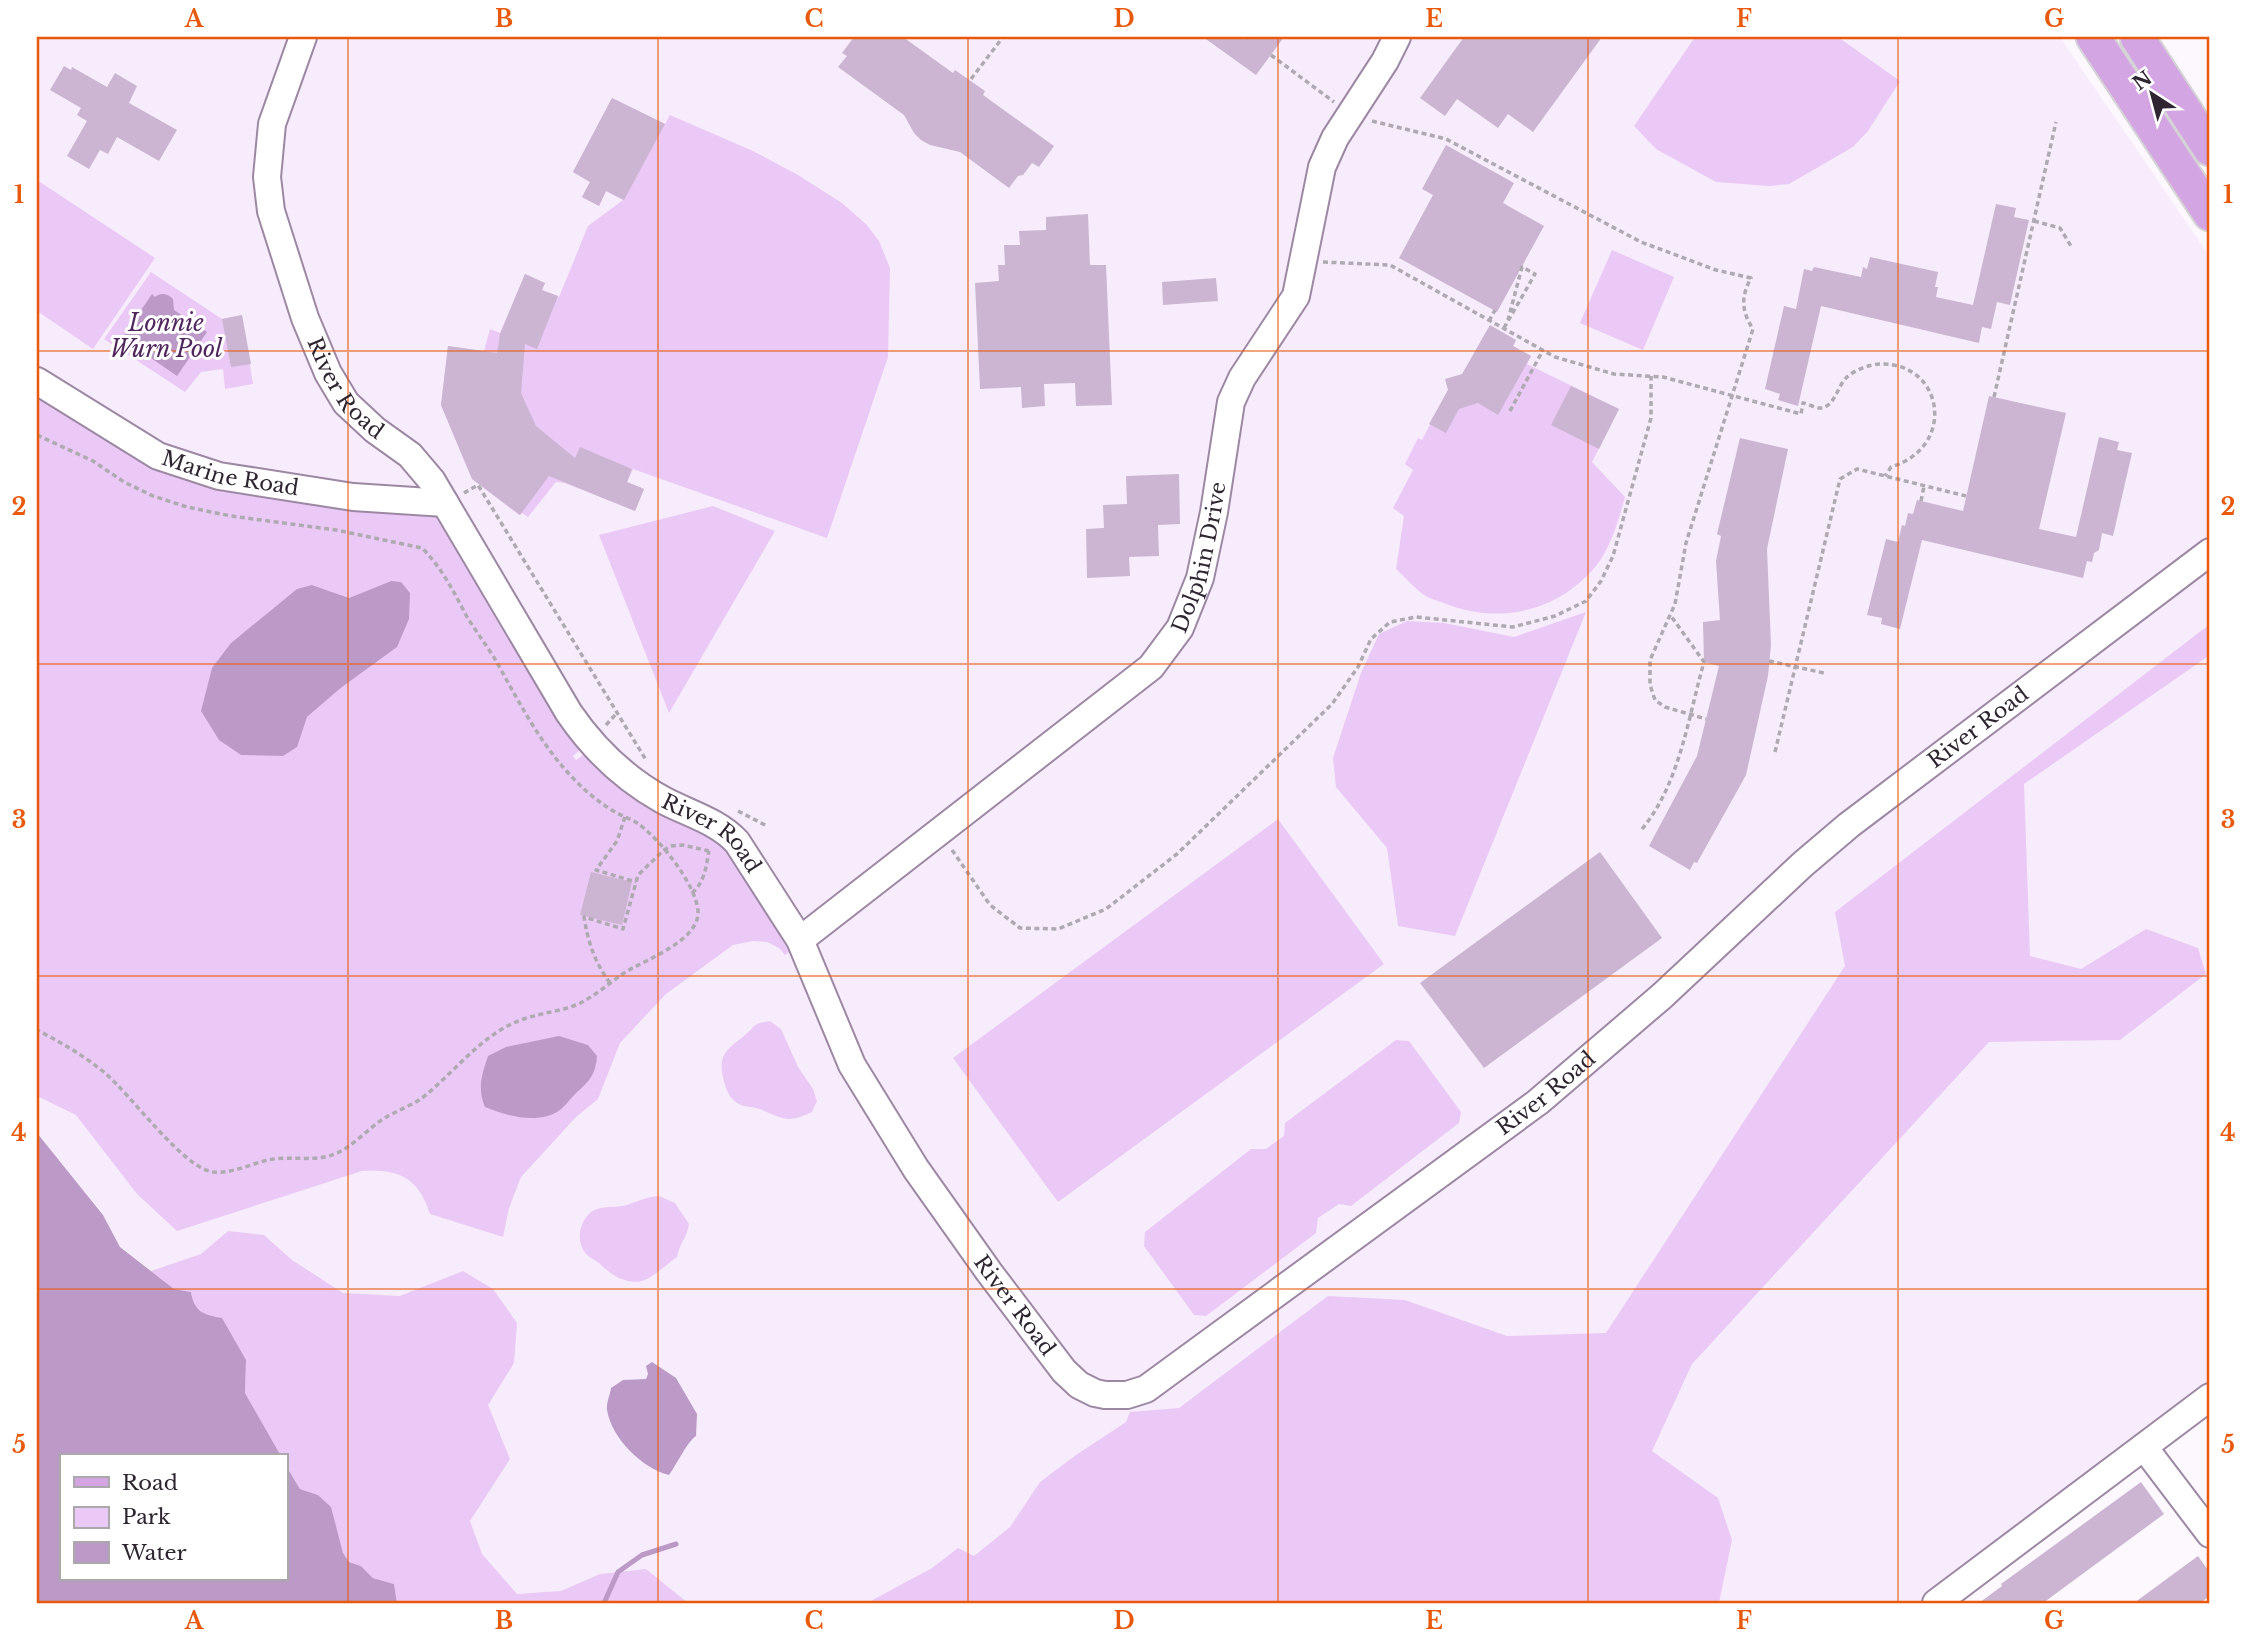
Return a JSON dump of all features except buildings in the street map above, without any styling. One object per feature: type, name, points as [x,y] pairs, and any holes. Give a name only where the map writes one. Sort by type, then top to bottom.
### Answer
[{"type":"main road","points":[[2092,37],[2210,214]]},
{"type":"main road","points":[[2137,37],[2208,146],[2176,162]]},
{"type":"street","name":"River Road","points":[[303,37],[272,124],[267,177],[271,211],[305,318],[328,373],[346,403],[375,430],[410,455],[432,481],[569,713],[591,743],[607,759],[661,799],[729,833],[748,858],[800,940],[852,1065],[916,1169],[1064,1371],[1079,1385],[1096,1394],[1136,1393],[1146,1389],[1538,1102],[1662,996],[1803,864],[1849,825],[2210,552]]},
{"type":"street","name":"Dolphin Drive","points":[[800,940],[1152,667],[1180,628],[1200,578],[1214,512],[1231,402],[1242,378],[1296,296],[1322,167],[1335,138],[1385,61],[1397,37]]},
{"type":"street","name":"Marine Road","points":[[37,381],[158,456],[219,476],[353,497],[445,503]]},
{"type":"street","points":[[1936,1603],[2210,1397]]},
{"type":"street","points":[[2144,1447],[2210,1534]]},
{"type":"path","points":[[971,79],[1003,37]]},
{"type":"path","points":[[1271,55],[1350,113],[1446,139],[1641,242],[1716,270],[1751,278],[1744,290],[1743,306],[1753,329],[1686,543],[1675,604],[1650,660],[1650,685],[1655,700],[1665,707],[1706,719]]},
{"type":"path","points":[[1994,397],[2056,122]]},
{"type":"path","points":[[2034,221],[2060,228],[2071,246]]},
{"type":"path","points":[[1303,262],[1390,265],[1504,328],[1511,335],[1585,367],[1614,374],[1662,377],[1801,414],[1803,403],[1820,408],[1827,405],[1847,377],[1862,368],[1881,364],[1913,373],[1932,396],[1936,419],[1927,442],[1905,463],[1891,467],[1885,476]]},
{"type":"path","points":[[1504,328],[1535,274],[1522,267],[1508,320]]},
{"type":"path","points":[[1489,321],[1495,310]]},
{"type":"path","points":[[1510,411],[1543,350]]},
{"type":"path","points":[[939,831],[990,905],[1020,928],[1058,929],[1106,909],[1177,854],[1332,704],[1358,667],[1371,639],[1390,622],[1416,617],[1513,627],[1555,616],[1587,601],[1601,582],[1613,556],[1651,418],[1651,376]]},
{"type":"path","points":[[37,435],[93,461],[124,482],[153,496],[187,507],[336,530],[422,548],[457,595],[513,694],[549,750],[586,792],[645,830],[664,850],[679,869],[698,911],[696,922],[686,935],[652,959],[626,971],[575,1005],[519,1020],[488,1038],[424,1098],[382,1120],[339,1153],[321,1158],[272,1159],[240,1169],[214,1172],[195,1164],[153,1126],[117,1085],[90,1060],[37,1030]]},
{"type":"path","points":[[1775,752],[1840,479],[1857,469],[1966,496]]},
{"type":"path","points":[[478,485],[635,745],[650,764]]},
{"type":"path","points":[[1921,501],[1924,486]]},
{"type":"path","points":[[1642,829],[1663,794],[1680,757],[1704,662],[1670,615]]},
{"type":"path","points":[[1769,661],[1824,673]]},
{"type":"path","points":[[729,807],[767,826]]},
{"type":"path","points":[[625,817],[617,841],[596,870],[636,882]]},
{"type":"path","points":[[692,893],[699,887],[709,851],[717,841]]},
{"type":"path","points":[[610,983],[600,970],[588,942],[584,917],[623,929],[638,875],[664,850],[683,845],[709,851]]},
{"type":"shaded area","points":[[37,37],[2060,37],[2210,257],[2210,1386],[1921,1603],[397,1603],[394,1584],[287,1466],[287,1454],[280,1454],[174,1289],[120,1246],[103,1215],[37,1133]]},
{"type":"green space","points":[[1695,37],[1838,37],[1900,81],[1868,131],[1853,147],[1789,184],[1769,186],[1716,182],[1656,149],[1634,126]]},
{"type":"green space","points":[[612,98],[665,124],[670,115],[753,151],[798,175],[842,203],[866,224],[879,241],[890,268],[888,357],[827,538],[633,469],[627,482],[644,489],[635,511],[565,483],[556,482],[528,517],[522,513],[519,515],[472,479],[441,405],[448,346],[484,351],[490,329],[500,333],[525,274],[545,283],[542,290],[559,297],[588,226],[623,200],[606,191],[599,206],[582,197],[590,182],[573,172]]},
{"type":"green space","points":[[37,180],[155,258],[93,349],[37,311]]},
{"type":"green space","points":[[1612,250],[1674,277],[1643,350],[1580,323]]},
{"type":"green space","points":[[151,272],[222,319],[242,315],[253,384],[225,389],[223,369],[201,372],[185,392],[104,339]]},
{"type":"green space","points":[[1487,330],[1500,337],[1503,333],[1516,340],[1513,346],[1531,356],[1527,364],[1619,409],[1592,462],[1625,497],[1615,531],[1604,555],[1584,579],[1567,592],[1529,610],[1508,613],[1465,610],[1431,599],[1396,569],[1404,516],[1393,508],[1413,470],[1405,464],[1418,438],[1422,440],[1448,390],[1465,373]]},
{"type":"green space","points":[[37,394],[127,452],[438,515],[561,725],[580,750],[573,756],[576,760],[583,755],[621,788],[724,844],[753,887],[789,952],[785,955],[779,948],[767,942],[753,941],[733,945],[666,994],[620,1043],[598,1099],[576,1117],[521,1177],[509,1208],[503,1237],[430,1214],[420,1191],[413,1184],[397,1174],[375,1171],[362,1171],[177,1231],[137,1194],[76,1115],[37,1096]],"holes":[[[391,581],[342,687],[307,717],[312,585],[349,598]]]},
{"type":"green space","points":[[713,506],[775,531],[669,713],[599,535]]},
{"type":"green space","points":[[1586,612],[1455,936],[1398,926],[1387,848],[1336,787],[1333,758],[1361,673],[1379,634],[1407,621],[1444,623],[1514,637]]},
{"type":"green space","points":[[2210,624],[2210,655],[2024,784],[2030,956],[2081,969],[2146,929],[2198,948],[2206,974],[2120,1040],[1989,1042],[1692,1364],[1652,1451],[1718,1498],[1732,1540],[1719,1603],[867,1603],[932,1568],[958,1548],[974,1556],[1010,1527],[1040,1482],[1126,1422],[1130,1412],[1179,1408],[1328,1296],[1405,1300],[1507,1336],[1606,1333],[1845,966],[1835,912]]},
{"type":"green space","points":[[1278,819],[1384,964],[1058,1202],[953,1058]]},
{"type":"green space","points":[[770,1021],[781,1029],[817,1101],[812,1112],[797,1118],[782,1118],[740,1105],[731,1097],[725,1085],[722,1061],[727,1051],[755,1026]]},
{"type":"green space","points":[[1396,1040],[1409,1041],[1461,1112],[1459,1123],[1351,1206],[1339,1204],[1318,1218],[1316,1233],[1206,1316],[1194,1315],[1144,1246],[1145,1232],[1251,1149],[1266,1149],[1284,1136],[1285,1123]]},
{"type":"green space","points":[[659,1196],[675,1203],[689,1224],[677,1257],[651,1277],[636,1282],[619,1278],[586,1254],[581,1245],[580,1234],[582,1224],[592,1212]]},
{"type":"green space","points":[[228,1231],[264,1235],[292,1260],[343,1293],[400,1296],[463,1271],[493,1289],[517,1323],[514,1363],[488,1405],[510,1459],[470,1521],[482,1554],[517,1594],[561,1591],[600,1574],[646,1569],[688,1603],[397,1603],[394,1584],[373,1578],[361,1566],[349,1562],[343,1554],[330,1507],[318,1495],[300,1489],[287,1467],[287,1454],[280,1454],[245,1393],[246,1360],[193,1304],[191,1292],[174,1289],[151,1271],[201,1254]]},
{"type":"water","name":"Lonnie Wurn Pool","points":[[152,294],[155,297],[162,294],[171,297],[174,310],[207,332],[177,376],[122,338]]},
{"type":"water","points":[[391,581],[401,582],[410,593],[409,619],[397,647],[342,687],[307,717],[297,747],[283,756],[241,755],[219,740],[201,711],[212,668],[231,643],[297,589],[312,585],[349,598]]},
{"type":"water","points":[[559,1036],[588,1045],[597,1056],[591,1077],[562,1108],[552,1115],[523,1118],[485,1107],[481,1087],[488,1056],[506,1047]]},
{"type":"water","points":[[37,1133],[103,1215],[120,1247],[174,1289],[191,1292],[194,1304],[200,1311],[222,1318],[246,1360],[245,1393],[280,1454],[60,1454],[60,1580],[287,1580],[287,1467],[300,1489],[318,1495],[331,1507],[343,1553],[349,1562],[361,1566],[373,1578],[394,1584],[397,1603],[37,1603]]},
{"type":"water","points":[[652,1362],[676,1378],[697,1414],[696,1436],[669,1475],[649,1466],[630,1451],[615,1431],[607,1410],[611,1388],[623,1380],[646,1379],[646,1366]]},
{"type":"waterway","points":[[604,1603],[618,1572],[642,1555],[676,1544]]}]
